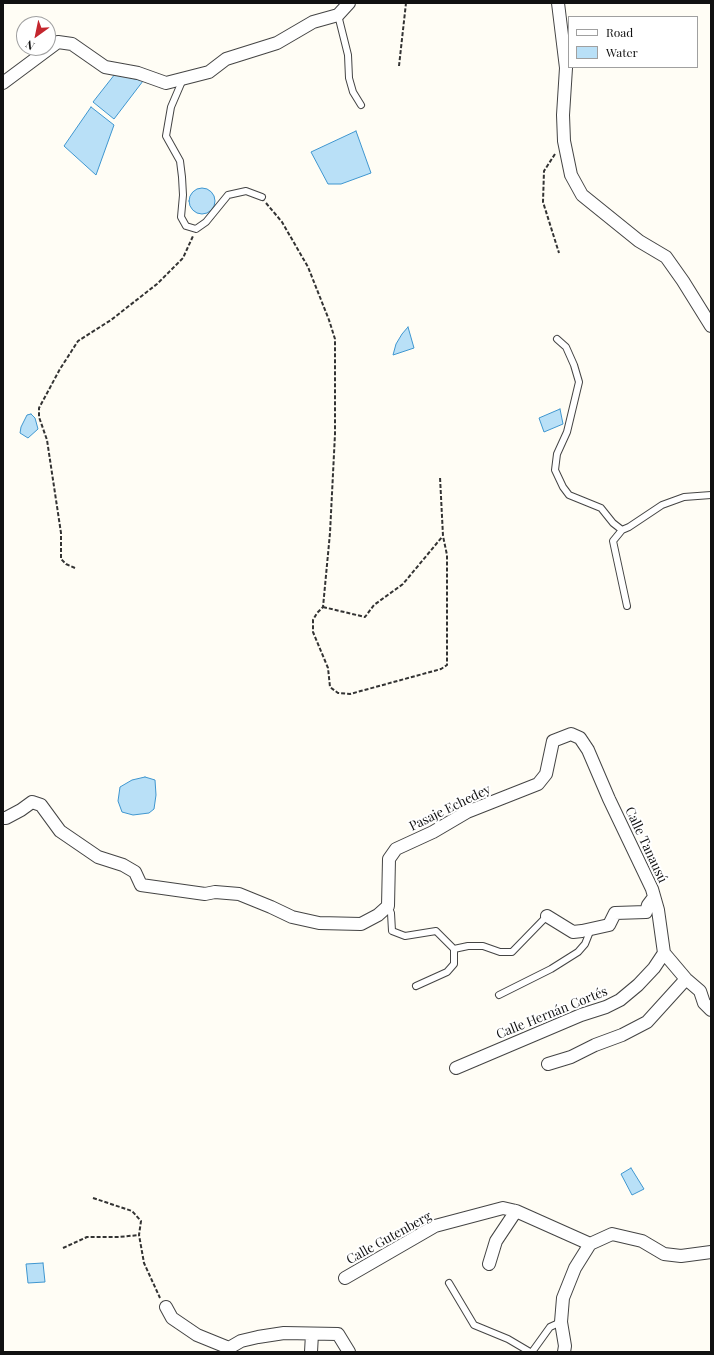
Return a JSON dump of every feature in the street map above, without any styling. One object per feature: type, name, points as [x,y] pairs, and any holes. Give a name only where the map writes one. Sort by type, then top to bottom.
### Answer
[{"type":"street","points":[[3,83],[58,42],[72,44],[106,67],[138,73],[166,84],[209,72],[226,59],[277,43],[313,22],[338,15],[349,3]]},
{"type":"street","points":[[558,3],[566,68],[563,115],[564,141],[572,175],[582,195],[639,242],[666,257],[711,326]]},
{"type":"street","name":"Calle Tanausú","points":[[538,784],[546,774],[553,740],[571,734],[580,738],[588,750],[609,799],[652,889],[664,953]]},
{"type":"street","name":"Pasaje Echedey","points":[[388,906],[389,859],[396,849],[433,832],[467,812],[538,784]]},
{"type":"street","points":[[3,818],[6,818],[21,810],[32,802],[41,805],[60,831],[98,857],[123,864],[135,872],[141,885],[205,894],[215,892],[240,894],[292,917],[319,923],[361,924],[378,915],[388,906]]},
{"type":"street","points":[[547,916],[573,932],[582,932],[609,925],[615,912],[646,912],[648,905],[654,897]]},
{"type":"street","points":[[664,953],[686,979],[700,991],[704,1003],[711,1010]]},
{"type":"street","name":"Calle Hernán Cortés","points":[[456,1068],[620,1000],[638,985],[654,968],[664,953]]},
{"type":"street","points":[[548,1064],[571,1057],[646,1022],[686,979]]},
{"type":"street","name":"Calle Gutenberg","points":[[345,1278],[434,1226],[503,1208],[516,1211]]},
{"type":"street","points":[[489,1264],[496,1241],[516,1211],[590,1244]]},
{"type":"street","points":[[564,1352],[566,1346],[561,1322],[563,1298],[575,1268],[590,1244],[612,1234],[642,1241],[664,1254],[681,1256],[711,1252]]},
{"type":"street","points":[[166,1307],[172,1318],[197,1335],[229,1348],[241,1341],[284,1333],[338,1334],[349,1352]]},
{"type":"street","points":[[311,1352],[312,1334]]},
{"type":"lane","points":[[338,15],[348,55],[349,78],[353,92],[361,105]]},
{"type":"lane","points":[[183,79],[171,107],[166,136],[180,161],[183,195],[180,217],[186,226],[196,229],[206,222],[228,195],[246,191],[262,197]]},
{"type":"lane","points":[[557,339],[566,347],[574,365],[579,382],[566,432],[557,454],[555,470],[563,487],[569,495],[601,508],[613,523],[622,530]]},
{"type":"lane","points":[[627,606],[613,541],[622,530],[662,505],[684,497],[711,495]]},
{"type":"lane","points":[[388,906],[392,913],[392,931],[405,936],[436,931],[454,949],[454,964],[448,972],[416,986]]},
{"type":"lane","points":[[454,949],[468,946],[483,946],[500,952],[512,952],[547,916]]},
{"type":"lane","points":[[499,995],[551,970],[578,952],[585,944],[592,929]]},
{"type":"lane","points":[[449,1283],[474,1325],[508,1339],[531,1352],[550,1327],[561,1322]]},
{"type":"path","points":[[399,66],[406,3]]},
{"type":"path","points":[[559,253],[543,202],[543,180],[544,171],[564,141]]},
{"type":"path","points":[[262,197],[282,222],[308,267],[330,320],[335,339],[334,442],[330,533],[323,608],[317,613],[313,620],[314,632],[328,668],[330,686],[338,693],[350,694],[441,669],[447,665],[447,556],[443,536],[440,477]]},
{"type":"path","points":[[75,568],[66,564],[61,558],[61,533],[47,440],[39,417],[39,408],[60,369],[78,341],[111,320],[157,284],[183,258],[196,229]]},
{"type":"path","points":[[323,608],[365,617],[374,605],[403,584],[443,536]]},
{"type":"path","points":[[93,1198],[132,1211],[141,1220],[139,1235],[144,1263],[159,1296],[166,1307]]},
{"type":"path","points":[[63,1248],[87,1237],[119,1238],[139,1235]]},
{"type":"water","points":[[115,74],[143,81],[114,119],[93,102]]},
{"type":"water","points":[[91,107],[114,125],[96,175],[64,146]]},
{"type":"water","points":[[356,131],[371,173],[341,184],[328,184],[311,152]]},
{"type":"water","points":[[202,188],[211,192],[215,201],[211,210],[202,214],[193,210],[189,201],[193,192]]},
{"type":"water","points":[[408,327],[414,348],[393,355],[396,344]]},
{"type":"water","points":[[560,409],[563,424],[544,432],[539,418]]},
{"type":"water","points":[[31,414],[35,418],[38,429],[28,438],[20,433],[21,427],[27,415]]},
{"type":"water","points":[[145,777],[155,780],[156,795],[154,809],[149,813],[133,815],[122,812],[118,801],[120,787],[132,780]]},
{"type":"water","points":[[631,1168],[644,1189],[632,1195],[621,1174]]},
{"type":"water","points":[[43,1263],[45,1282],[28,1283],[26,1264]]}]
